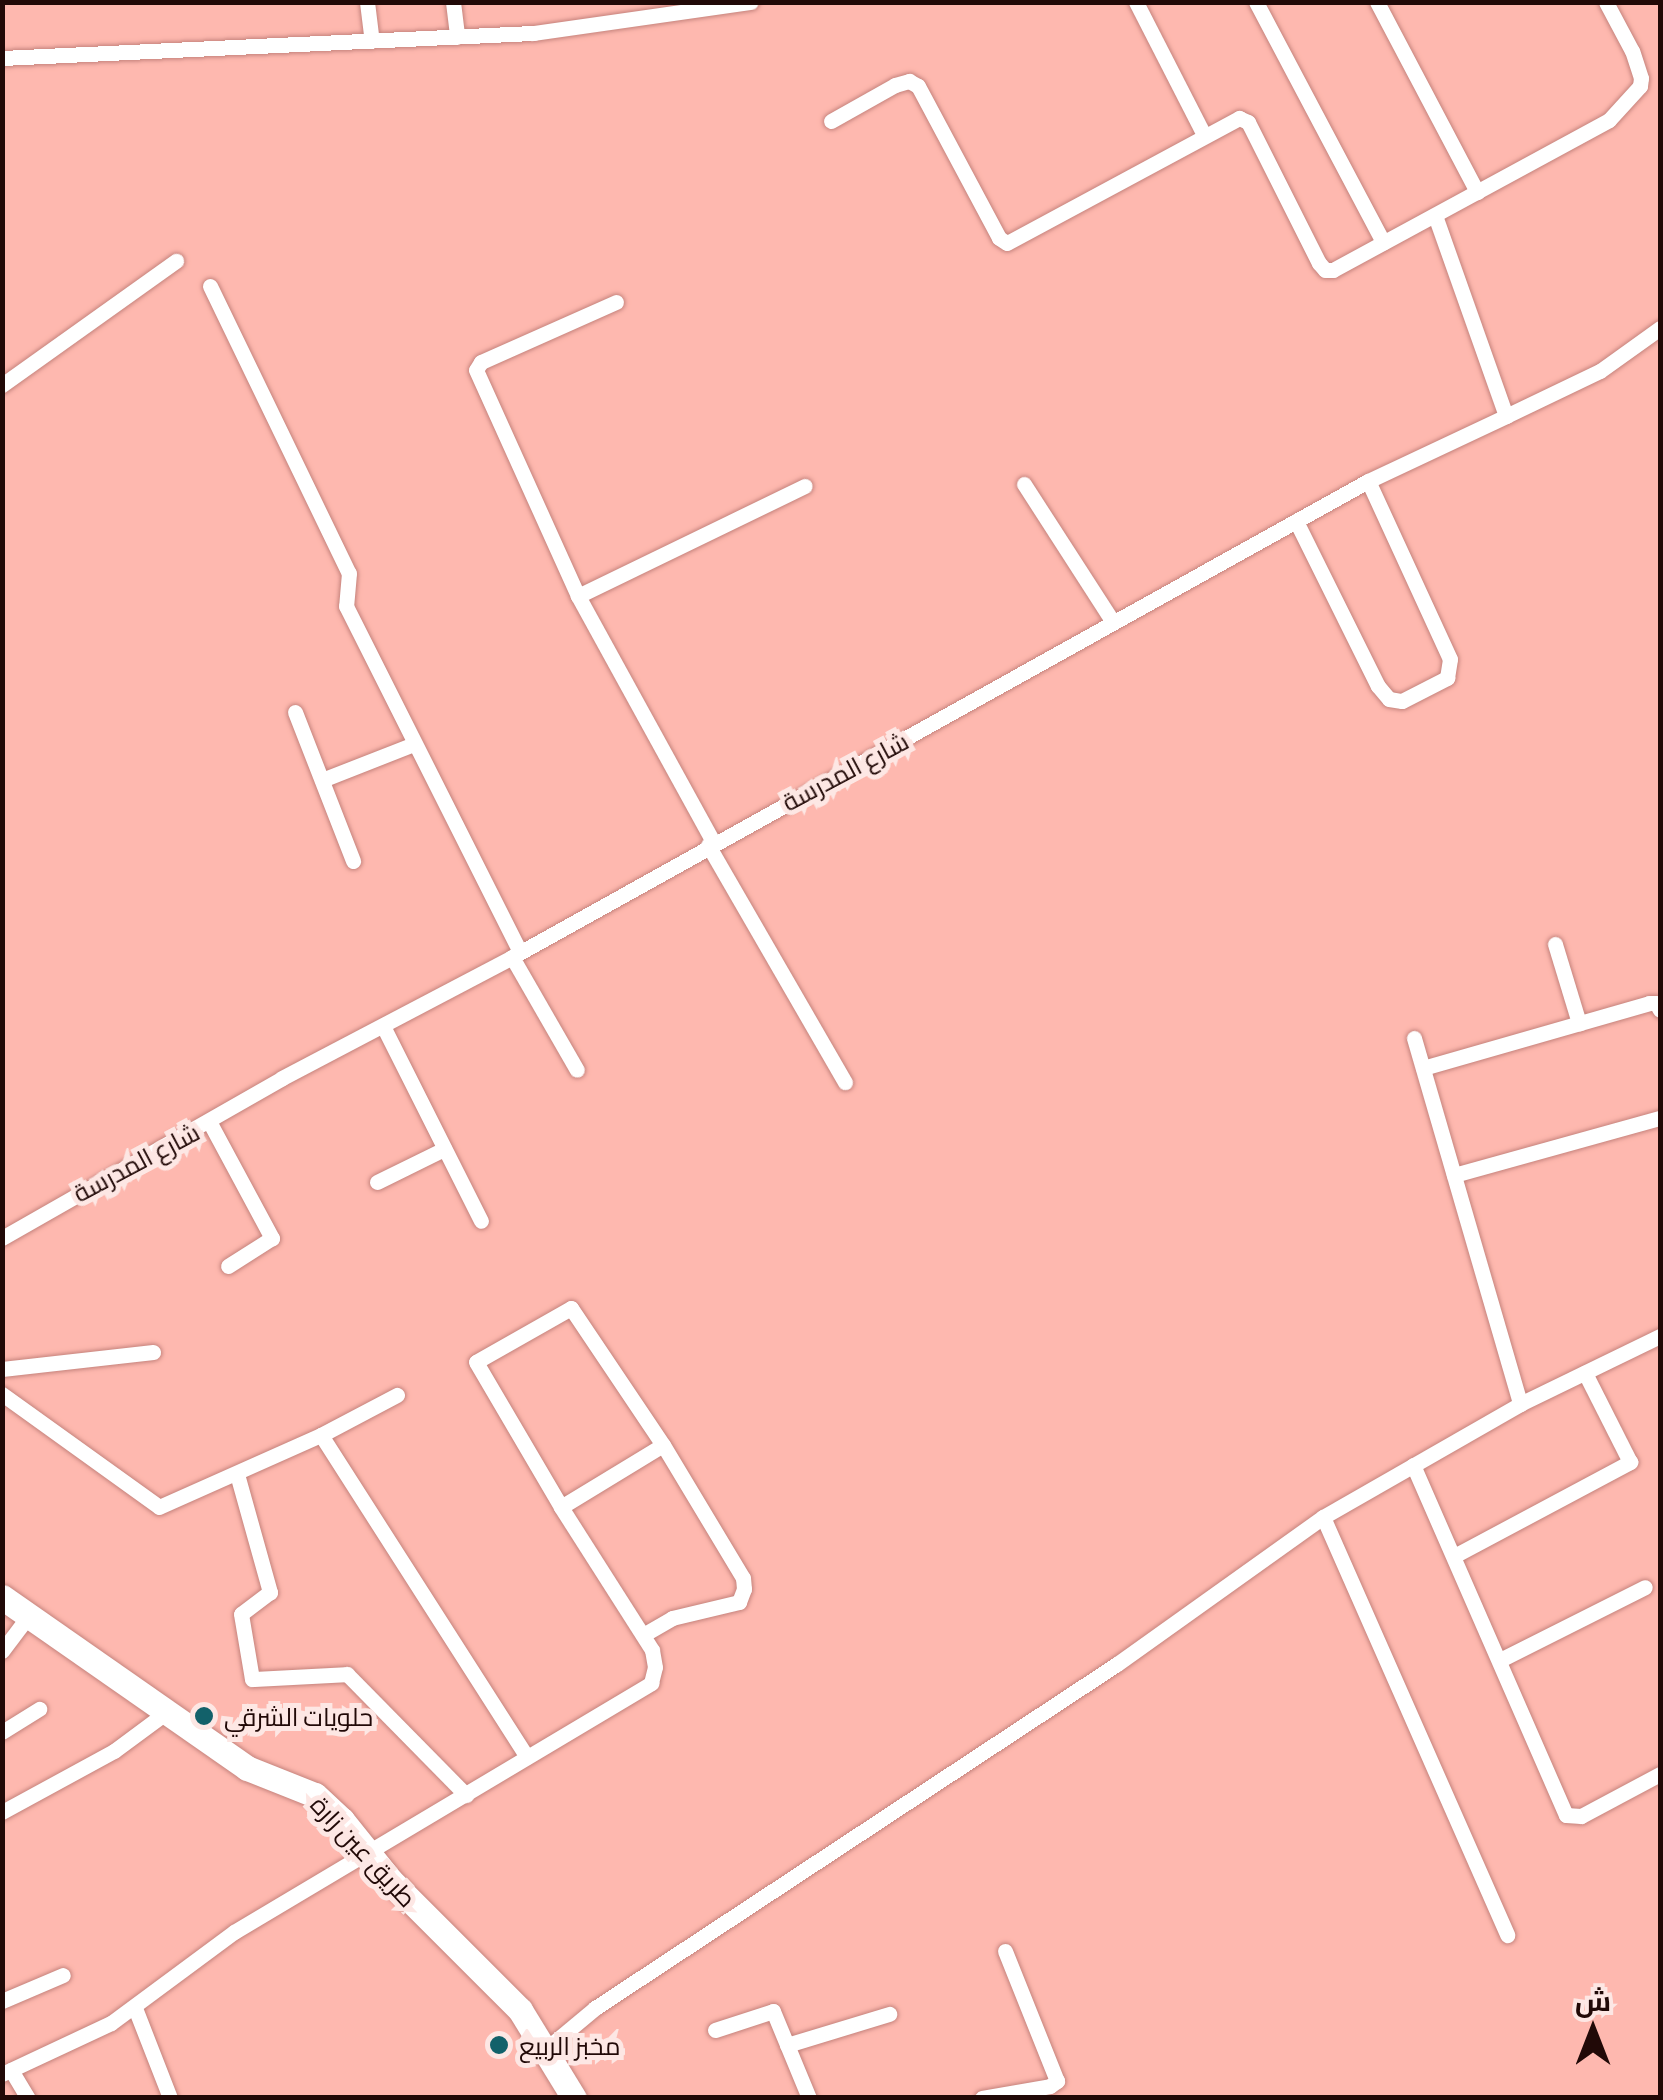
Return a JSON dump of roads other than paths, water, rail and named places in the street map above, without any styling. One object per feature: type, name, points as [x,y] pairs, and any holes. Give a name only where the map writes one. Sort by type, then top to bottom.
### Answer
[{"type":"main road","name":"طريق عين زارة","points":[[2,1597],[247,1768],[308,1790],[342,1820],[390,1880],[520,2010],[574,2098]]},
{"type":"street","points":[[367,2],[372,42]]},
{"type":"street","points":[[453,2],[458,37]]},
{"type":"street","points":[[1136,2],[1204,135]]},
{"type":"street","points":[[1256,2],[1383,242]]},
{"type":"street","points":[[1378,2],[1477,192]]},
{"type":"street","points":[[831,121],[895,85],[908,81],[918,86],[999,238],[1007,243],[1228,121],[1248,122],[1325,270],[1435,216],[1601,126],[1640,86],[1632,51],[1606,2]]},
{"type":"street","points":[[2,58],[533,34],[744,3]]},
{"type":"street","points":[[1435,216],[1506,416]]},
{"type":"street","points":[[2,385],[176,261]]},
{"type":"street","points":[[210,286],[349,572],[346,606],[516,955],[577,1070]]},
{"type":"street","points":[[616,302],[482,362],[476,370],[578,596],[845,1082]]},
{"type":"street","name":"شارع المدرسة","points":[[2,1238],[210,1123],[282,1078],[516,955],[711,843],[893,747],[1368,481],[1600,371],[1660,328]]},
{"type":"street","points":[[1296,522],[1378,686],[1390,699],[1402,700],[1447,678],[1450,659],[1368,481]]},
{"type":"street","points":[[1024,484],[1113,622]]},
{"type":"street","points":[[578,596],[805,486]]},
{"type":"street","points":[[294,712],[353,861]]},
{"type":"street","points":[[322,780],[414,744]]},
{"type":"street","points":[[1555,944],[1579,1023]]},
{"type":"street","points":[[1423,1068],[1650,1003],[1656,1003],[1660,1010]]},
{"type":"street","points":[[384,1026],[481,1221]]},
{"type":"street","points":[[1414,1038],[1520,1404]]},
{"type":"street","points":[[1454,1175],[1660,1118]]},
{"type":"street","points":[[210,1123],[272,1238],[228,1266]]},
{"type":"street","points":[[377,1182],[444,1149]]},
{"type":"street","points":[[28,2098],[7,2072],[134,2008],[211,1947],[651,1683],[655,1667],[652,1650],[561,1507],[476,1362],[571,1308],[663,1446],[743,1578],[739,1602],[672,1618],[643,1635]]},
{"type":"street","points":[[546,2050],[595,2008],[1117,1664],[1322,1517],[1520,1404],[1660,1336]]},
{"type":"street","points":[[2,1369],[153,1352]]},
{"type":"street","points":[[1454,1556],[1630,1462],[1585,1373]]},
{"type":"street","points":[[2,1394],[159,1507],[322,1435],[397,1394]]},
{"type":"street","points":[[322,1435],[527,1757]]},
{"type":"street","points":[[561,1507],[663,1446]]},
{"type":"street","points":[[1413,1465],[1566,1815],[1580,1816],[1660,1774]]},
{"type":"street","points":[[237,1474],[270,1592],[241,1614],[252,1679],[347,1674],[466,1794]]},
{"type":"street","points":[[1322,1517],[1507,1935]]},
{"type":"street","points":[[1500,1660],[1645,1587]]},
{"type":"street","points":[[2,1651],[30,1614]]},
{"type":"street","points":[[2,1732],[39,1709]]},
{"type":"street","points":[[2,1812],[114,1750],[168,1711]]},
{"type":"street","points":[[982,2098],[1050,2086],[1057,2081],[1005,1951]]},
{"type":"street","points":[[2,2001],[64,1976]]},
{"type":"street","points":[[134,2008],[170,2098]]},
{"type":"street","points":[[715,2030],[773,2011],[810,2098]]},
{"type":"street","points":[[787,2045],[890,2014]]},
{"type":"place","name":"حلويات الشرقي","points":[[204,1716]]},
{"type":"place","name":"مخبز الربيع","points":[[499,2045]]}]
